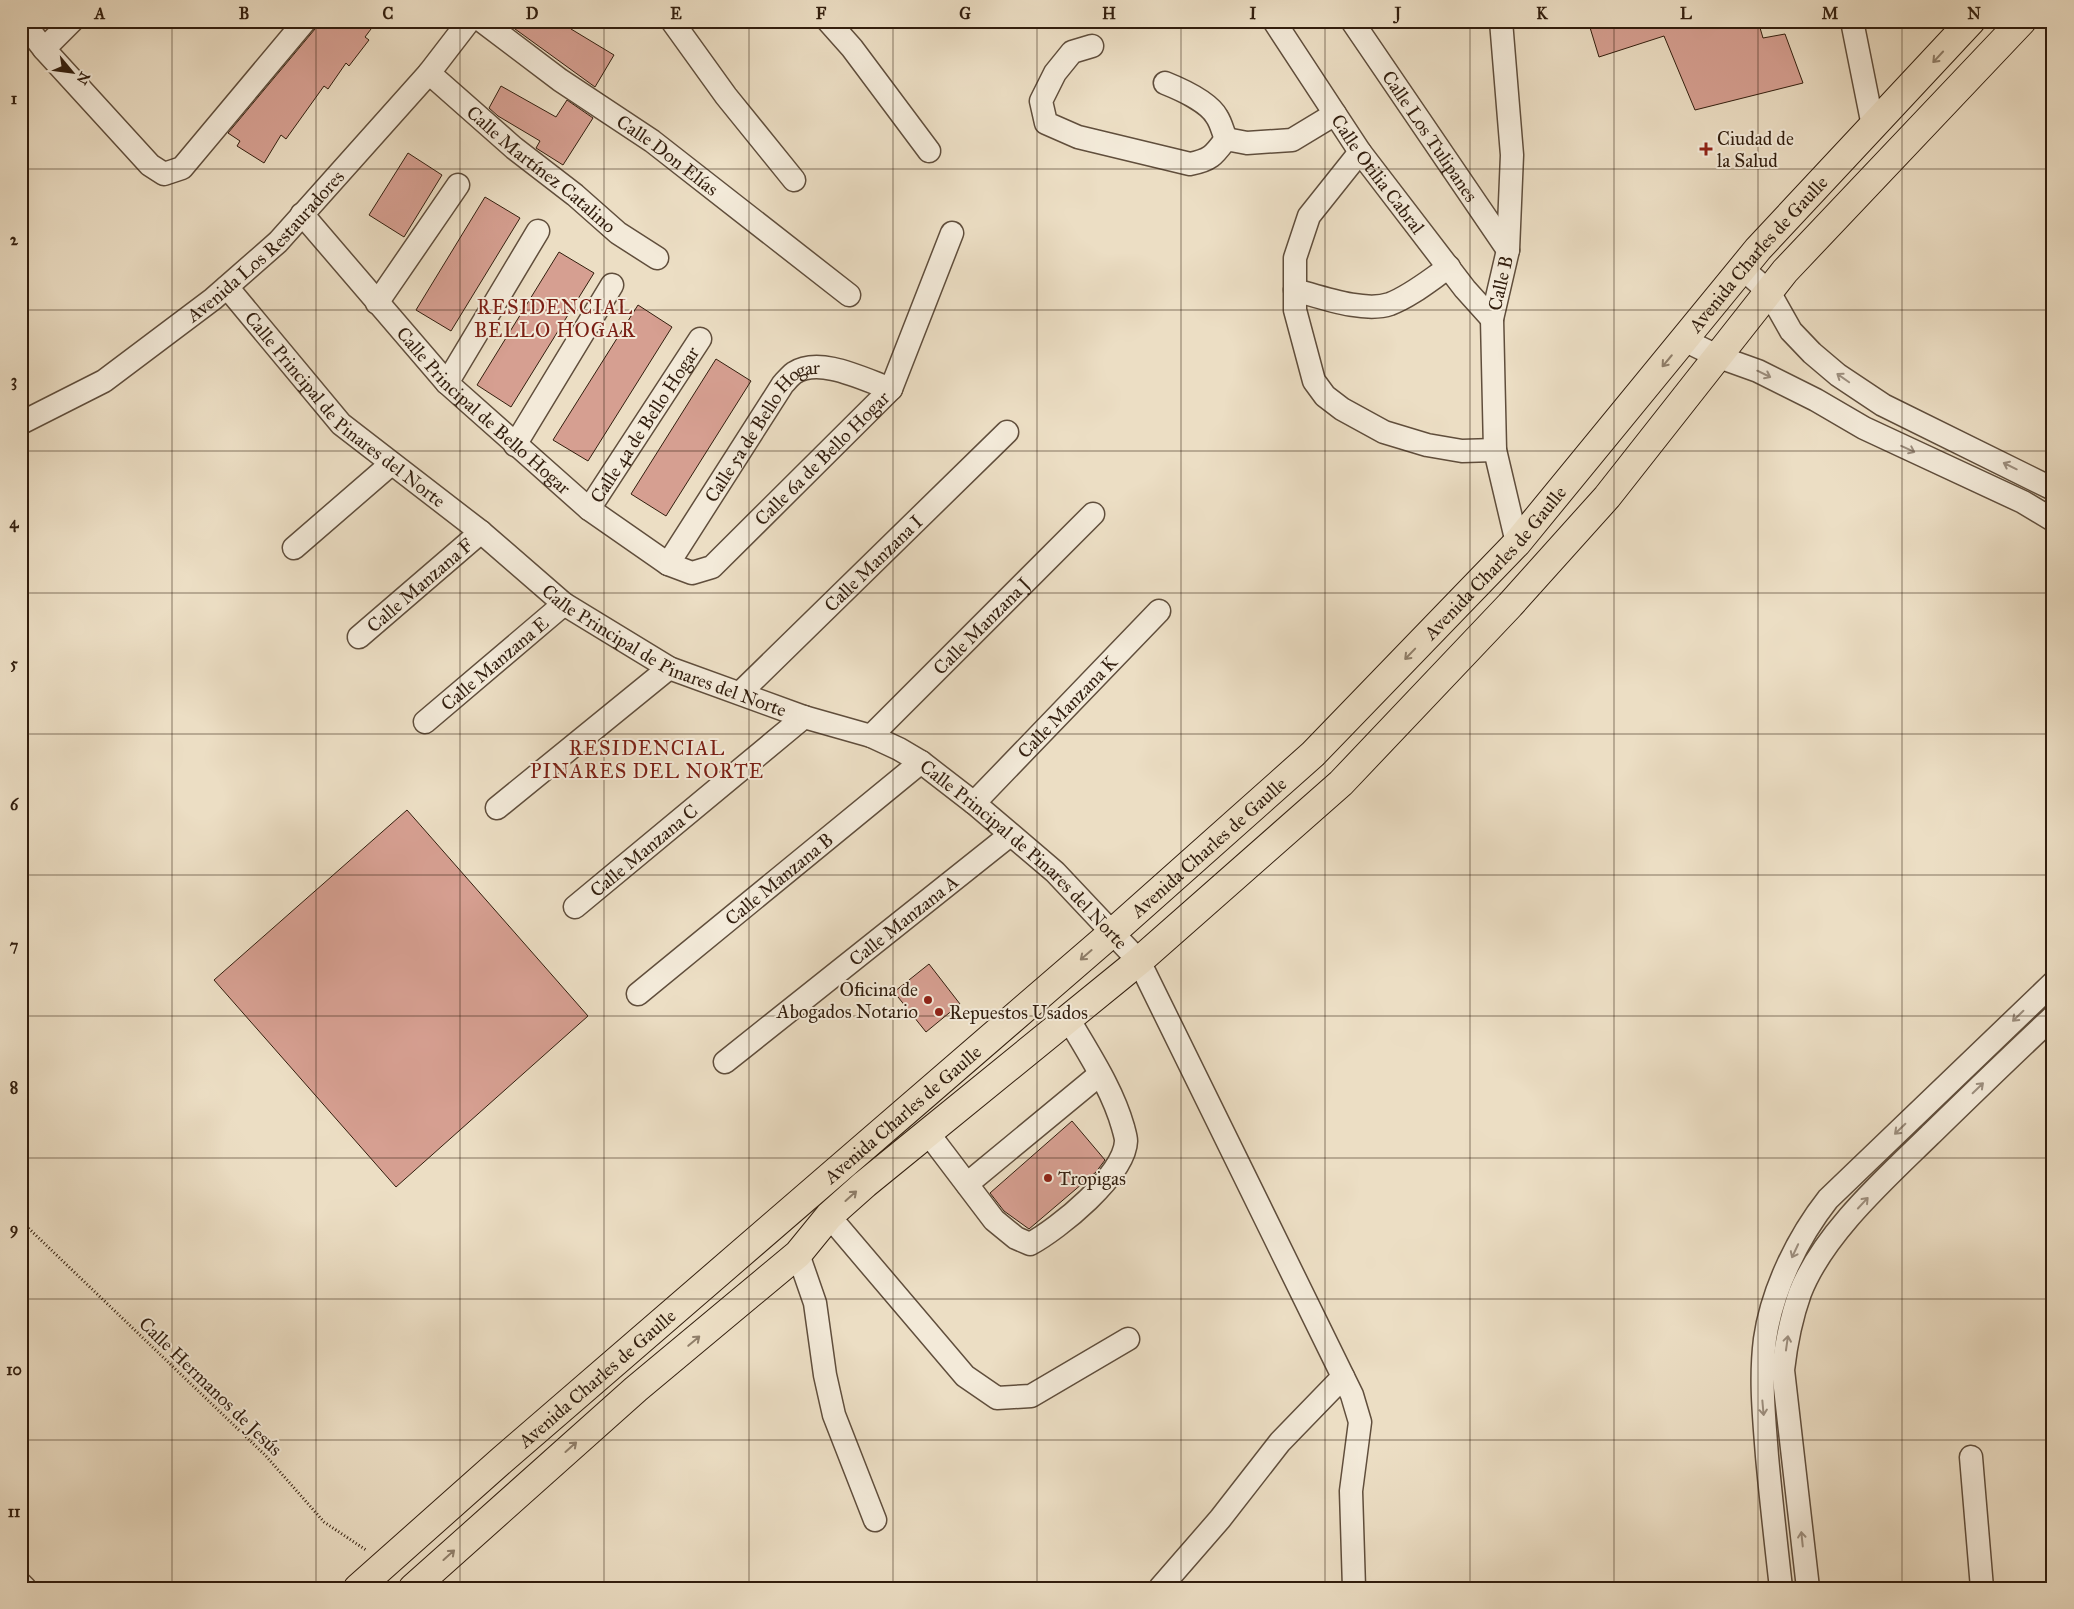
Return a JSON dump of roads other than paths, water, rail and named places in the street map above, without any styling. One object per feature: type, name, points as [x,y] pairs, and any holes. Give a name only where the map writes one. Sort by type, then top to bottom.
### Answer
[{"type":"main road","name":"Avenida Charles de Gaulle","points":[[358,1588],[502,1460],[1113,932],[1313,754],[1517,543],[1758,249],[1971,21]]},
{"type":"main road","name":"Avenida Charles de Gaulle","points":[[413,1588],[636,1390],[798,1254],[829,1216],[1139,961],[1341,783],[1510,605],[1607,497],[1785,271],[2022,21]]},
{"type":"main road","points":[[1313,754],[1341,783]]},
{"type":"street","points":[[22,21],[44,49],[150,165],[164,174],[182,168],[305,21]]},
{"type":"street","points":[[44,49],[72,21]]},
{"type":"street","name":"Avenida Los Restauradores","points":[[24,418],[104,381],[226,287],[278,242],[429,73],[469,21]]},
{"type":"street","name":"Calle Don Elías","points":[[482,21],[560,80],[652,141],[849,295]]},
{"type":"street","points":[[672,21],[726,96],[794,180]]},
{"type":"street","points":[[828,21],[852,48],[930,151]]},
{"type":"street","name":"Calle Otilia Cabral","points":[[1274,21],[1360,152],[1492,319]]},
{"type":"street","name":"Calle Los Tulipanes","points":[[1352,21],[1508,250]]},
{"type":"street","name":"Calle B","points":[[1501,21],[1512,155],[1508,250],[1492,319],[1495,450],[1517,543]]},
{"type":"street","points":[[1852,21],[1873,126]]},
{"type":"street","points":[[1092,46],[1072,52],[1055,73],[1041,101],[1046,123],[1078,137],[1190,164],[1205,161],[1215,154],[1226,139]]},
{"type":"street","name":"Calle Martínez Catalino","points":[[429,73],[514,148],[575,195],[618,233],[657,258]]},
{"type":"street","points":[[1165,83],[1187,93],[1208,107],[1217,116],[1226,139]]},
{"type":"street","points":[[1226,139],[1247,142],[1292,140],[1335,114]]},
{"type":"street","points":[[1360,152],[1309,216],[1295,258],[1295,310],[1314,381],[1325,396],[1384,432],[1427,446],[1462,451],[1495,450]]},
{"type":"street","points":[[377,303],[458,185]]},
{"type":"street","name":"Calle Principal de Bello Hogar","points":[[302,214],[447,383],[589,509],[668,564],[692,573]]},
{"type":"street","points":[[447,383],[538,231]]},
{"type":"street","name":"Calle 6a de Bello Hogar","points":[[692,573],[712,567],[891,389],[952,233]]},
{"type":"street","points":[[1295,290],[1336,301],[1367,306],[1388,304],[1406,296],[1449,267]]},
{"type":"street","points":[[1742,268],[1769,292],[1791,331],[1812,354],[1838,375],[1883,405],[2053,489]]},
{"type":"street","points":[[515,444],[612,285]]},
{"type":"street","name":"Calle Principal de Pinares del Norte","points":[[226,287],[341,424],[481,532],[564,604],[670,668],[804,717],[871,736],[921,762],[974,803],[1055,872],[1139,961],[1352,1395],[1360,1422],[1351,1491],[1354,1588]]},
{"type":"street","name":"Calle 4a de Bello Hogar","points":[[589,509],[700,339]]},
{"type":"street","points":[[1684,340],[1719,357],[1758,371],[1816,400],[1864,428],[2023,502],[2053,520]]},
{"type":"street","name":"Calle 5a de Bello Hogar","points":[[668,564],[783,384],[794,373],[811,367],[828,367],[891,389]]},
{"type":"street","name":"Calle Manzana I","points":[[740,693],[1007,432]]},
{"type":"street","points":[[294,548],[391,464]]},
{"type":"street","name":"Calle Manzana J","points":[[871,736],[1093,514]]},
{"type":"street","name":"Calle Manzana F","points":[[359,637],[481,532]]},
{"type":"street","name":"Calle Manzana E","points":[[425,722],[564,604]]},
{"type":"street","name":"Calle Manzana K","points":[[974,803],[1159,611]]},
{"type":"street","points":[[497,808],[670,668]]},
{"type":"street","name":"Calle Manzana C","points":[[574,907],[804,717]]},
{"type":"street","name":"Calle Manzana B","points":[[638,994],[921,762]]},
{"type":"street","name":"Calle Manzana A","points":[[725,1062],[1010,835]]},
{"type":"street","points":[[1781,1588],[1762,1392],[1766,1337],[1778,1288],[1808,1224],[1828,1199],[2053,983]]},
{"type":"street","points":[[1808,1588],[1783,1370],[1787,1336],[1800,1292],[1822,1253],[1851,1216],[1891,1172],[2053,1017]]},
{"type":"street","points":[[928,1133],[994,1220],[1016,1238],[1030,1244],[1044,1237],[1090,1200],[1122,1159],[1126,1141],[1118,1108],[1068,1018]]},
{"type":"street","points":[[967,1184],[1099,1075]]},
{"type":"street","points":[[829,1216],[965,1376],[997,1398],[1031,1396],[1128,1339]]},
{"type":"street","points":[[798,1254],[815,1303],[834,1415],[875,1520]]},
{"type":"street","points":[[1160,1588],[1220,1519],[1280,1442],[1343,1377]]},
{"type":"street","points":[[1971,1457],[1982,1588]]},
{"type":"street","points":[[21,1584],[25,1588]]},
{"type":"place","name":"Ciudad de la Salud","points":[[1706,149]]},
{"type":"place","name":"Oficina de Abogados Notario","points":[[928,1000]]},
{"type":"place","name":"Repuestos Usados","points":[[939,1012]]},
{"type":"place","name":"Tropigas","points":[[1048,1178]]},
{"type":"district","name":"RESIDENCIAL BELLO HOGAR","points":[[555,318]]},
{"type":"district","name":"RESIDENCIAL PINARES DEL NORTE","points":[[647,760]]}]
